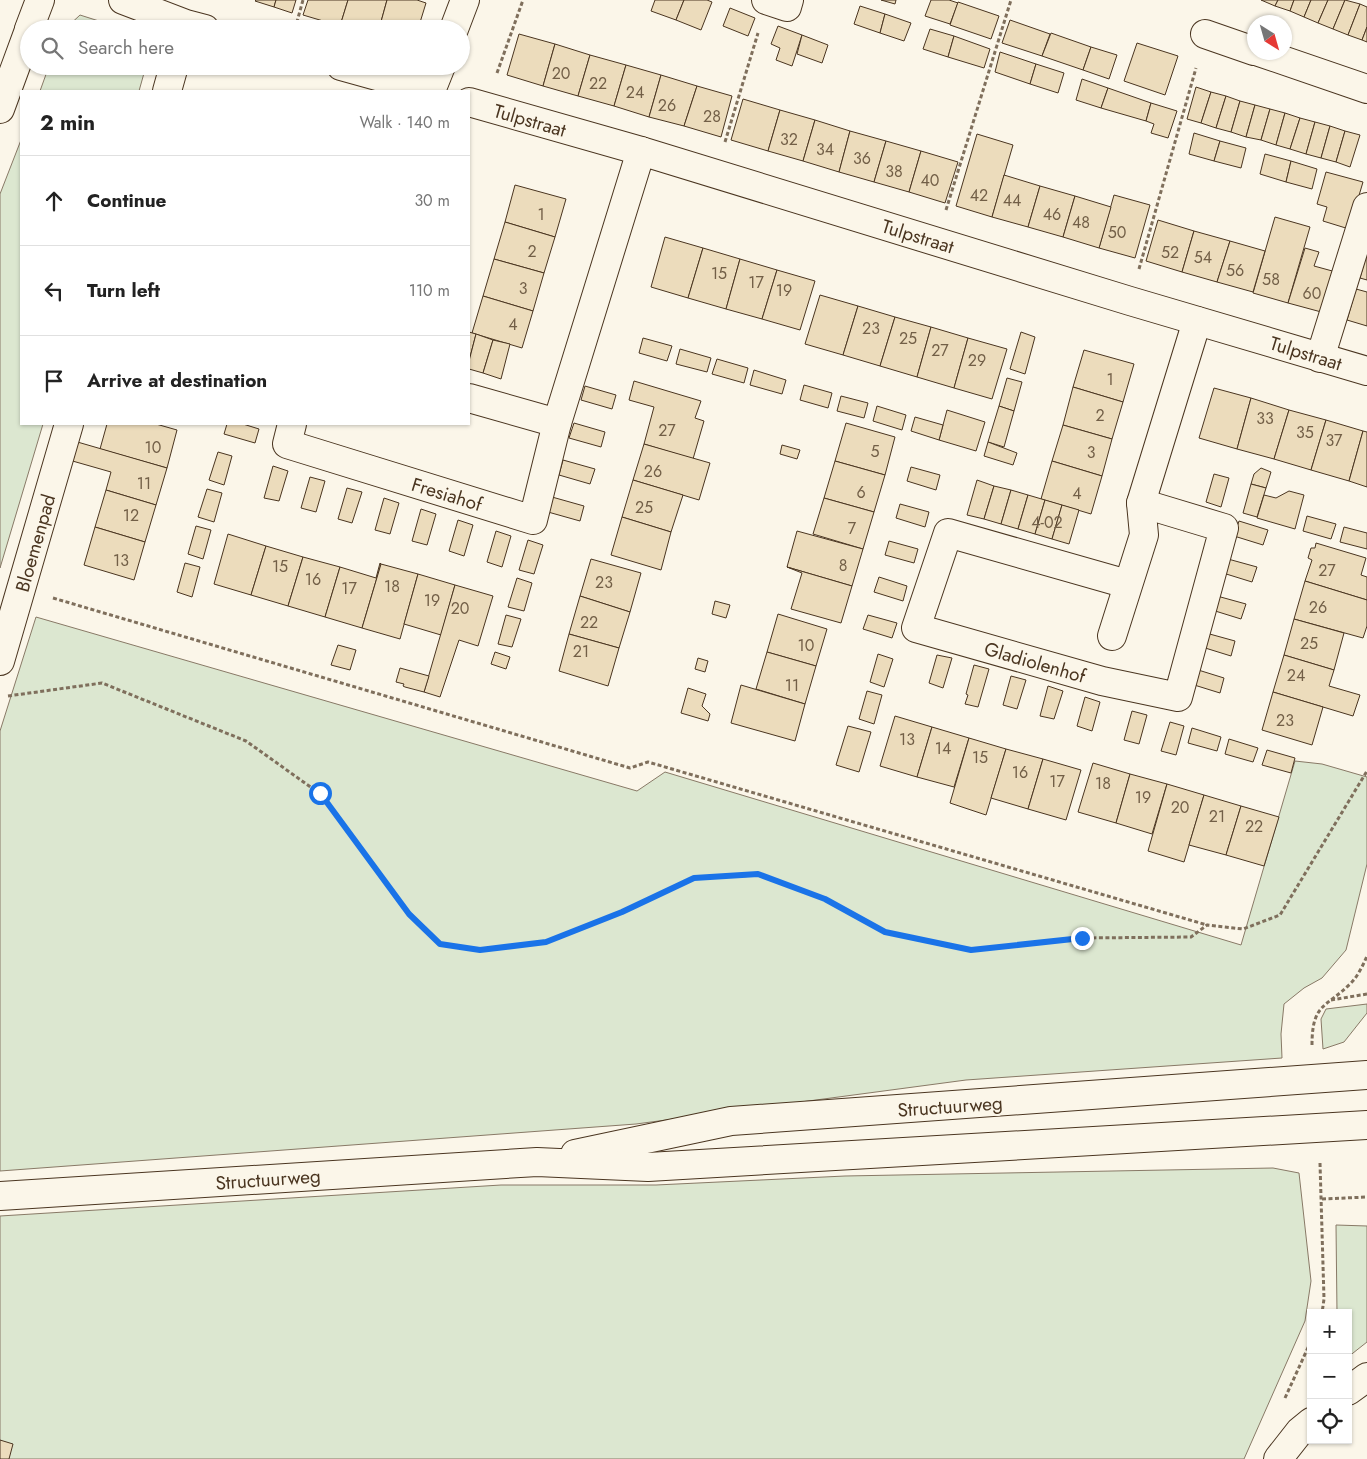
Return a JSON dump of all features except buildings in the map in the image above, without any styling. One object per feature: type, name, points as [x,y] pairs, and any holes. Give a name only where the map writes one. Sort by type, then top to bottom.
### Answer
[{"type":"street","points":[[33,20],[40,0]]},
{"type":"street","points":[[124,0],[174,20]]},
{"type":"street","points":[[457,20],[465,0]]},
{"type":"street","points":[[767,0],[787,7],[790,0]]},
{"type":"street","points":[[1205,34],[1247,49]]},
{"type":"street","points":[[0,109],[20,55]]},
{"type":"street","points":[[1283,60],[1367,89]]},
{"type":"street","points":[[167,90],[171,75]]},
{"type":"street","points":[[373,75],[427,90]]},
{"type":"street","points":[[431,90],[437,75]]},
{"type":"street","name":"Tulpstraat","points":[[477,104],[641,151],[1130,301],[1367,371]]},
{"type":"street","name":"Fresiahof","points":[[292,425],[287,444],[533,520],[557,423],[641,151]]},
{"type":"street","points":[[1320,358],[1367,207]]},
{"type":"street","points":[[1112,636],[1144,535],[1141,503],[1196,321]]},
{"type":"street","points":[[470,398],[557,423]]},
{"type":"street","name":"Bloemenpad","points":[[0,662],[69,425]]},
{"type":"street","name":"Gladiolenhof","points":[[1128,584],[948,534],[916,628],[1102,681],[1178,697],[1224,528],[1141,503]]},
{"type":"street","name":"Structuurweg","points":[[537,1162],[731,1121],[1367,1075]]},
{"type":"street","name":"Structuurweg","points":[[0,1196],[537,1162],[648,1167],[1367,1125]]},
{"type":"street","points":[[1352,1388],[1367,1377]]},
{"type":"street","points":[[1278,1459],[1305,1427]]},
{"type":"path","points":[[297,20],[303,0]]},
{"type":"path","points":[[477,104],[523,0]]},
{"type":"path","points":[[716,174],[767,0]]},
{"type":"path","points":[[937,241],[1011,0]]},
{"type":"path","points":[[1130,301],[1205,34]]},
{"type":"path","points":[[21,588],[630,768],[648,762],[1207,925],[1243,929],[1280,915],[1367,771]]},
{"type":"path","points":[[0,698],[102,684],[246,741],[320,793],[409,914],[440,944],[480,950],[546,942],[622,912],[694,878],[758,874],[825,899],[885,932],[971,950],[1082,938],[1191,937],[1207,925]]},
{"type":"path","points":[[1330,1000],[1367,994]]},
{"type":"path","points":[[1322,1199],[1367,1197]]},
{"type":"path","points":[[1305,1427],[1290,1421],[1282,1407],[1286,1394],[1307,1349]]},
{"type":"green space","points":[[80,15],[96,20],[75,20]]},
{"type":"green space","points":[[46,75],[143,75],[139,90],[40,90]]},
{"type":"green space","points":[[20,143],[20,425],[43,425],[0,568],[0,194]]},
{"type":"green space","points":[[36,617],[637,791],[665,772],[1241,945],[1295,761],[1322,764],[1367,777],[1367,864],[1346,950],[1322,978],[1304,988],[1284,1004],[1281,1034],[1282,1058],[966,1080],[636,1124],[0,1171],[0,731]]},
{"type":"green space","points":[[1367,1004],[1367,1013],[1344,1042],[1323,1049],[1321,1019],[1326,1009]]},
{"type":"green space","points":[[1273,1168],[1299,1173],[1311,1281],[1305,1321],[1244,1459],[0,1459],[0,1216],[501,1185],[656,1185],[845,1176]]},
{"type":"green space","points":[[1336,1225],[1367,1226],[1367,1342],[1352,1354],[1352,1309],[1337,1309]]},
{"type":"route","points":[[320,793],[409,914],[440,944],[480,950],[546,942],[622,912],[694,878],[758,874],[825,899],[885,932],[971,950],[1082,938]]}]
